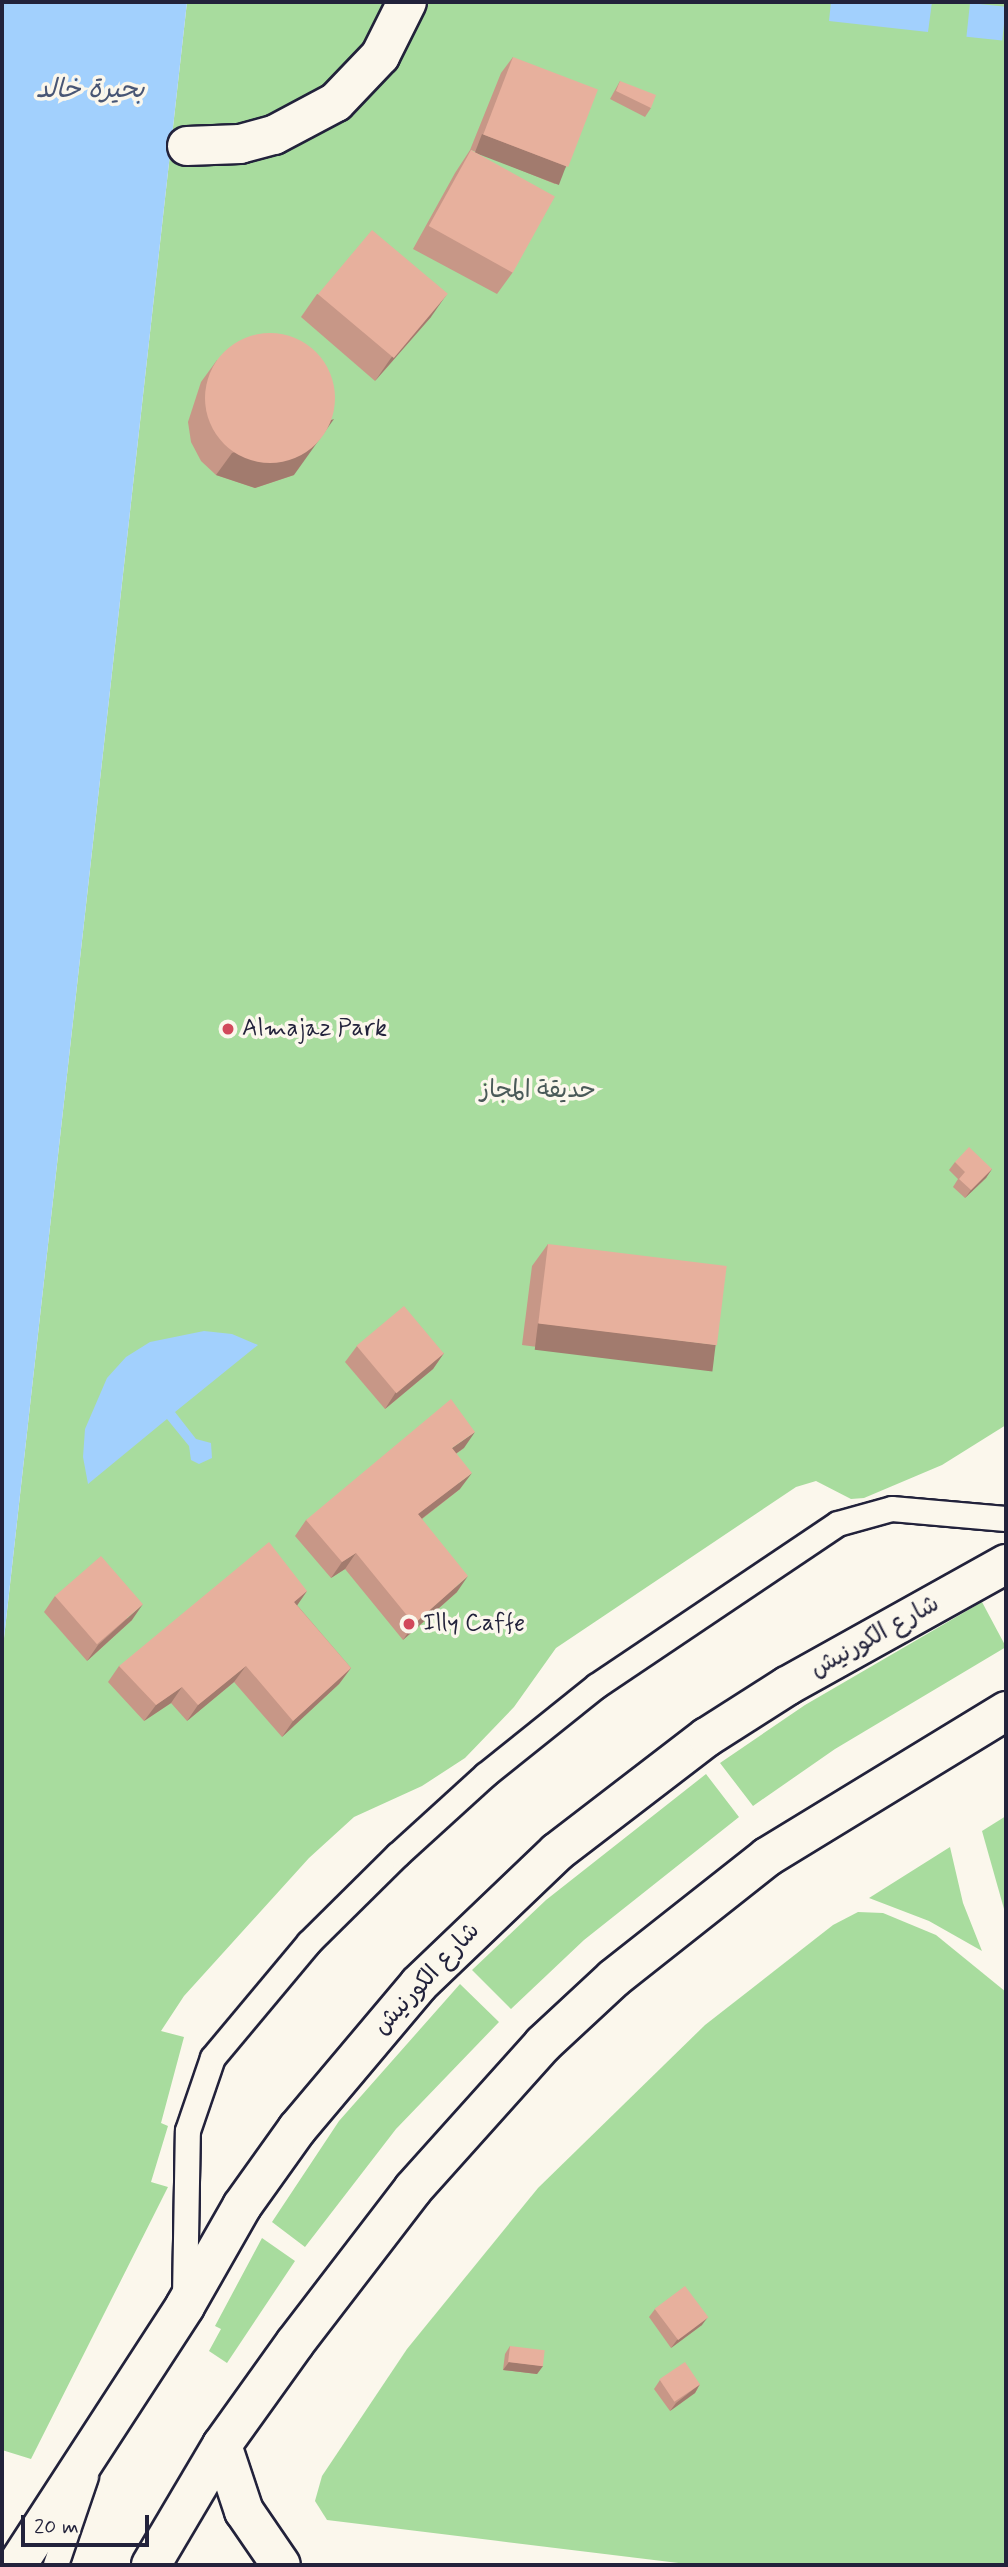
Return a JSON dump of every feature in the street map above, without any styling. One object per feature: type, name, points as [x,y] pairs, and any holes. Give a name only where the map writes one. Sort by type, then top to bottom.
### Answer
[{"type":"main road","points":[[187,146],[240,144],[274,135],[336,102],[380,56],[407,2]]},
{"type":"main road","name":"شارع الكورنيش","points":[[17,2565],[185,2306],[242,2206],[356,2054],[419,1984],[547,1861],[707,1737],[787,1686],[1006,1564]]},
{"type":"main road","points":[[151,2565],[222,2445],[413,2189],[476,2114],[594,1997],[689,1915],[768,1857],[1006,1711]]},
{"type":"main road","points":[[222,2445],[244,2511],[281,2565]]},
{"type":"lane","points":[[185,2306],[188,2131],[213,2058],[309,1943],[398,1855],[486,1775],[597,1686],[838,1524],[892,1509],[1006,1519]]},
{"type":"lane","points":[[56,2565],[94,2446]]},
{"type":"green space","name":"حديقة المجاز","points":[[187,2],[1006,2],[1006,1425],[942,1465],[864,1498],[851,1499],[816,1481],[796,1487],[556,1648],[514,1707],[465,1758],[422,1786],[354,1817],[309,1858],[184,1996],[161,2031],[184,2037],[161,2123],[168,2126],[151,2182],[168,2187],[31,2459],[2,2450],[2,1656]]},
{"type":"green space","points":[[982,1602],[1006,1647],[835,1749],[753,1806],[720,1763],[805,1705]]},
{"type":"green space","points":[[706,1774],[739,1817],[584,1940],[511,2009],[472,1970],[546,1900]]},
{"type":"green space","points":[[1006,1816],[1006,1916],[982,1831]]},
{"type":"green space","points":[[950,1847],[963,1903],[982,1951],[929,1921],[869,1898]]},
{"type":"green space","points":[[858,1912],[883,1913],[936,1935],[1006,1992],[1006,2565],[695,2565],[327,2520],[315,2501],[322,2476],[407,2349],[538,2188],[705,2025],[833,1925]]},
{"type":"green space","points":[[460,1984],[499,2022],[396,2129],[305,2247],[272,2222],[339,2121]]},
{"type":"green space","points":[[262,2238],[295,2261],[227,2363],[209,2351],[221,2329],[215,2326]]},
{"type":"water","name":"بحيرة خالد","points":[[2,2],[187,2],[2,1656]]},
{"type":"water","points":[[831,2],[932,2],[928,32],[829,21]]},
{"type":"water","points":[[970,3],[1006,7],[1002,41],[966,37]]},
{"type":"water","points":[[204,1331],[232,1334],[258,1345],[175,1412],[196,1439],[211,1443],[212,1458],[199,1464],[191,1460],[189,1446],[167,1419],[88,1484],[83,1457],[85,1429],[107,1378],[126,1357],[150,1342]]},
{"type":"building","points":[[513,57],[598,90],[568,167],[483,134]]},
{"type":"building","points":[[620,81],[656,95],[651,108],[616,91]]},
{"type":"building","points":[[471,150],[555,197],[513,273],[429,226]]},
{"type":"building","points":[[372,230],[448,294],[394,358],[318,294]]},
{"type":"building","points":[[270,333],[295,338],[316,352],[330,373],[335,398],[330,423],[316,444],[295,458],[270,463],[245,458],[224,444],[210,423],[205,398],[210,373],[224,352],[245,338]]},
{"type":"building","points":[[969,1147],[992,1169],[971,1190],[959,1179],[965,1172],[955,1162]]},
{"type":"building","points":[[548,1244],[727,1266],[717,1345],[538,1323]]},
{"type":"building","points":[[404,1306],[444,1353],[396,1393],[357,1346]]},
{"type":"building","points":[[451,1399],[475,1432],[452,1448],[472,1473],[418,1514],[468,1576],[414,1624],[356,1553],[342,1562],[306,1520]]},
{"type":"building","points":[[269,1542],[307,1591],[294,1602],[351,1668],[293,1721],[246,1666],[198,1705],[182,1687],[156,1705],[119,1666]]},
{"type":"building","points":[[101,1556],[143,1604],[97,1644],[55,1596]]},
{"type":"building","points":[[685,2286],[708,2317],[678,2340],[655,2309]]},
{"type":"building","points":[[510,2346],[545,2350],[543,2366],[508,2362]]},
{"type":"building","points":[[685,2362],[700,2384],[674,2402],[659,2379]]},
{"type":"place","name":"Almajaz Park","points":[[228,1029]]},
{"type":"place","name":"Illy Caffe","points":[[409,1624]]}]
